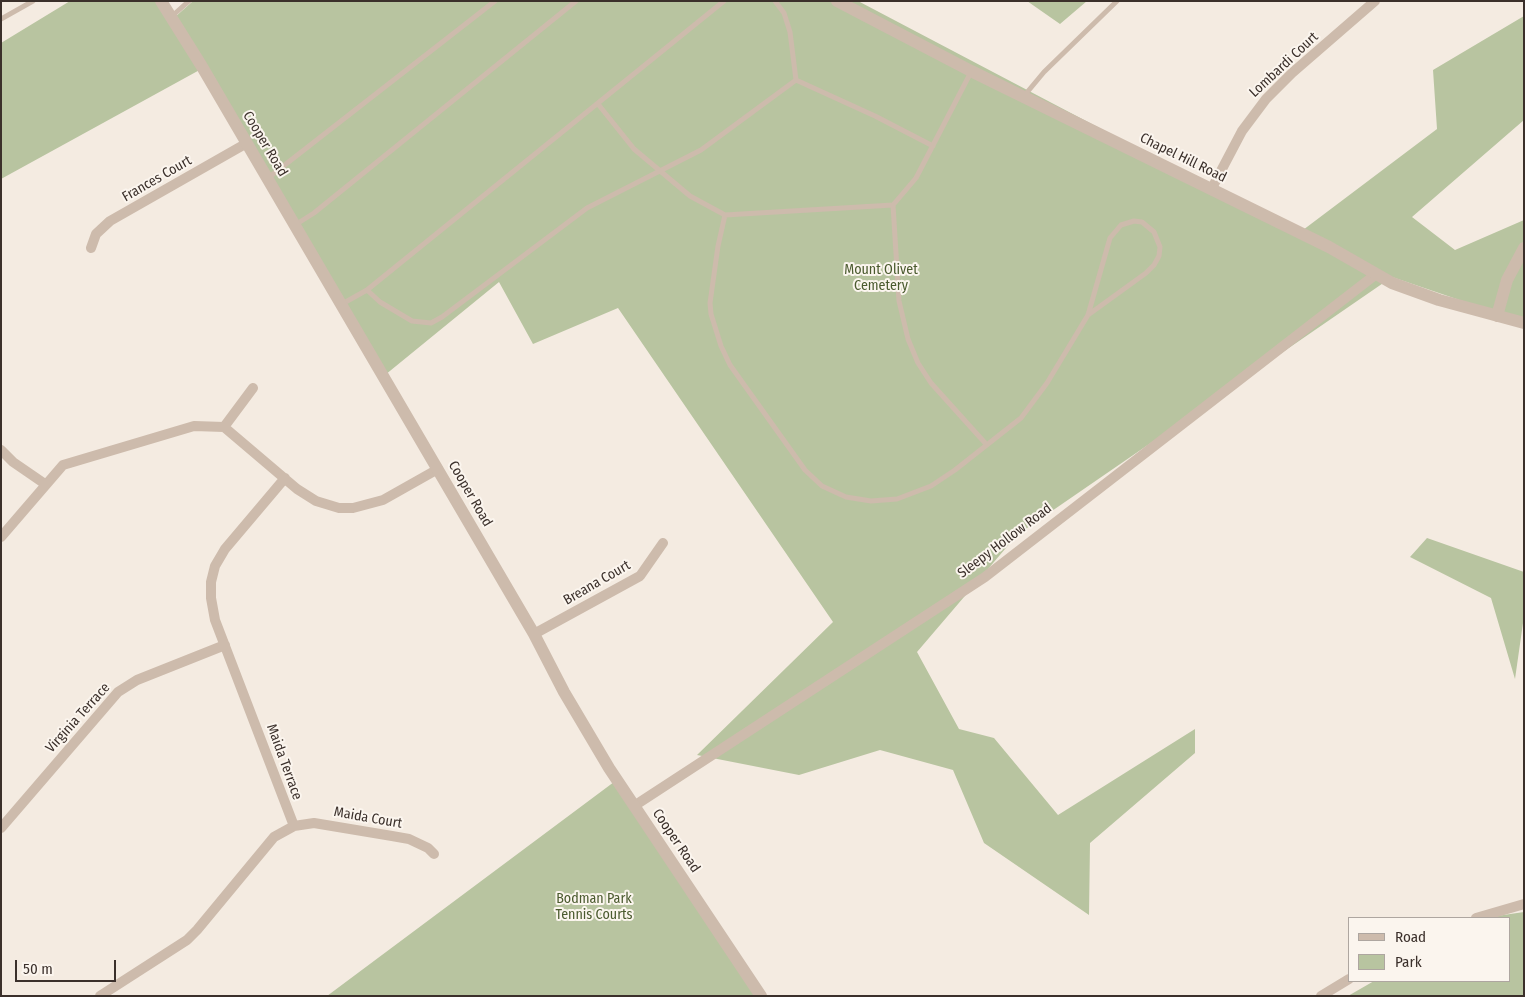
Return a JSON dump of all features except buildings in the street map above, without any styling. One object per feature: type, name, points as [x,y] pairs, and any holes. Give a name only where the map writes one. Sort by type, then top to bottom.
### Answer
[{"type":"street","name":"Cooper Road","points":[[162,1],[268,178],[534,634],[564,692],[634,806],[761,996]]},
{"type":"street","name":"Chapel Hill Road","points":[[837,1],[971,71],[1329,247],[1392,283],[1439,300],[1524,324]]},
{"type":"street","name":"Lombardi Court","points":[[1212,188],[1242,132],[1266,99],[1292,73],[1375,1]]},
{"type":"street","name":"Frances Court","points":[[91,248],[96,234],[110,221],[247,143]]},
{"type":"street","points":[[1497,316],[1507,280],[1524,248]]},
{"type":"street","name":"Sleepy Hollow Road","points":[[634,806],[985,577],[1375,274]]},
{"type":"street","points":[[224,427],[253,388]]},
{"type":"street","points":[[1,537],[63,465],[194,426],[224,427],[285,478],[316,501],[339,508],[353,508],[383,500],[438,469]]},
{"type":"street","points":[[1,450],[13,462],[45,484]]},
{"type":"street","name":"Maida Terrace","points":[[285,478],[225,549],[215,566],[211,582],[211,598],[215,620],[294,826]]},
{"type":"street","name":"Breana Court","points":[[534,634],[640,576],[663,543]]},
{"type":"street","name":"Virginia Terrace","points":[[1,828],[118,692],[137,680],[225,645]]},
{"type":"street","name":"Maida Court","points":[[294,826],[314,823],[408,839],[428,848],[434,854]]},
{"type":"street","points":[[100,996],[187,940],[198,930],[274,837],[294,826]]},
{"type":"street","points":[[1479,917],[1524,904]]},
{"type":"street","points":[[1321,996],[1348,980]]},
{"type":"lane","points":[[1,19],[33,1]]},
{"type":"lane","points":[[171,18],[189,1]]},
{"type":"lane","points":[[268,178],[494,1]]},
{"type":"lane","points":[[295,225],[314,213],[576,1]]},
{"type":"lane","points":[[341,304],[367,290],[724,1]]},
{"type":"lane","points":[[775,1],[784,13],[790,32],[796,80]]},
{"type":"lane","points":[[1024,96],[1044,72],[1117,1]]},
{"type":"lane","points":[[971,71],[916,178],[893,205],[898,301],[908,339],[918,363],[931,383],[986,444]]},
{"type":"lane","points":[[367,290],[380,302],[412,321],[431,323],[442,317],[587,208],[716,140],[769,98],[796,80]]},
{"type":"lane","points":[[796,80],[875,116],[933,146]]},
{"type":"lane","points":[[598,104],[634,149],[690,196],[725,215],[780,214],[893,205]]},
{"type":"lane","points":[[725,215],[716,255],[710,303],[711,314],[721,346],[736,373],[805,470],[814,480],[828,490],[846,496],[872,501],[897,499],[931,486],[1021,418],[1047,384],[1088,314],[1105,252],[1115,230],[1134,221],[1142,222],[1150,227],[1160,247],[1154,265],[1088,314]]},
{"type":"green space","name":"Mount Olivet Cemetery","points":[[70,1],[166,1],[175,17],[193,1],[858,1],[1299,233],[1437,129],[1433,70],[1524,16],[1524,120],[1412,217],[1455,250],[1524,220],[1524,322],[1392,277],[1017,535],[917,652],[959,729],[994,738],[1058,815],[1195,729],[1195,753],[1090,843],[1089,915],[984,843],[953,770],[880,750],[799,775],[697,755],[833,622],[618,308],[533,344],[499,282],[385,375],[205,67],[1,179],[1,43]]},
{"type":"green space","points":[[1027,1],[1087,1],[1060,24]]},
{"type":"green space","points":[[1427,538],[1524,572],[1524,616],[1515,679],[1491,598],[1410,557]]},
{"type":"green space","name":"Bodman Park Tennis Courts","points":[[618,779],[759,996],[327,996]]},
{"type":"green space","points":[[1524,912],[1524,996],[1348,996],[1372,982],[1510,982],[1510,917],[1490,917]]}]
